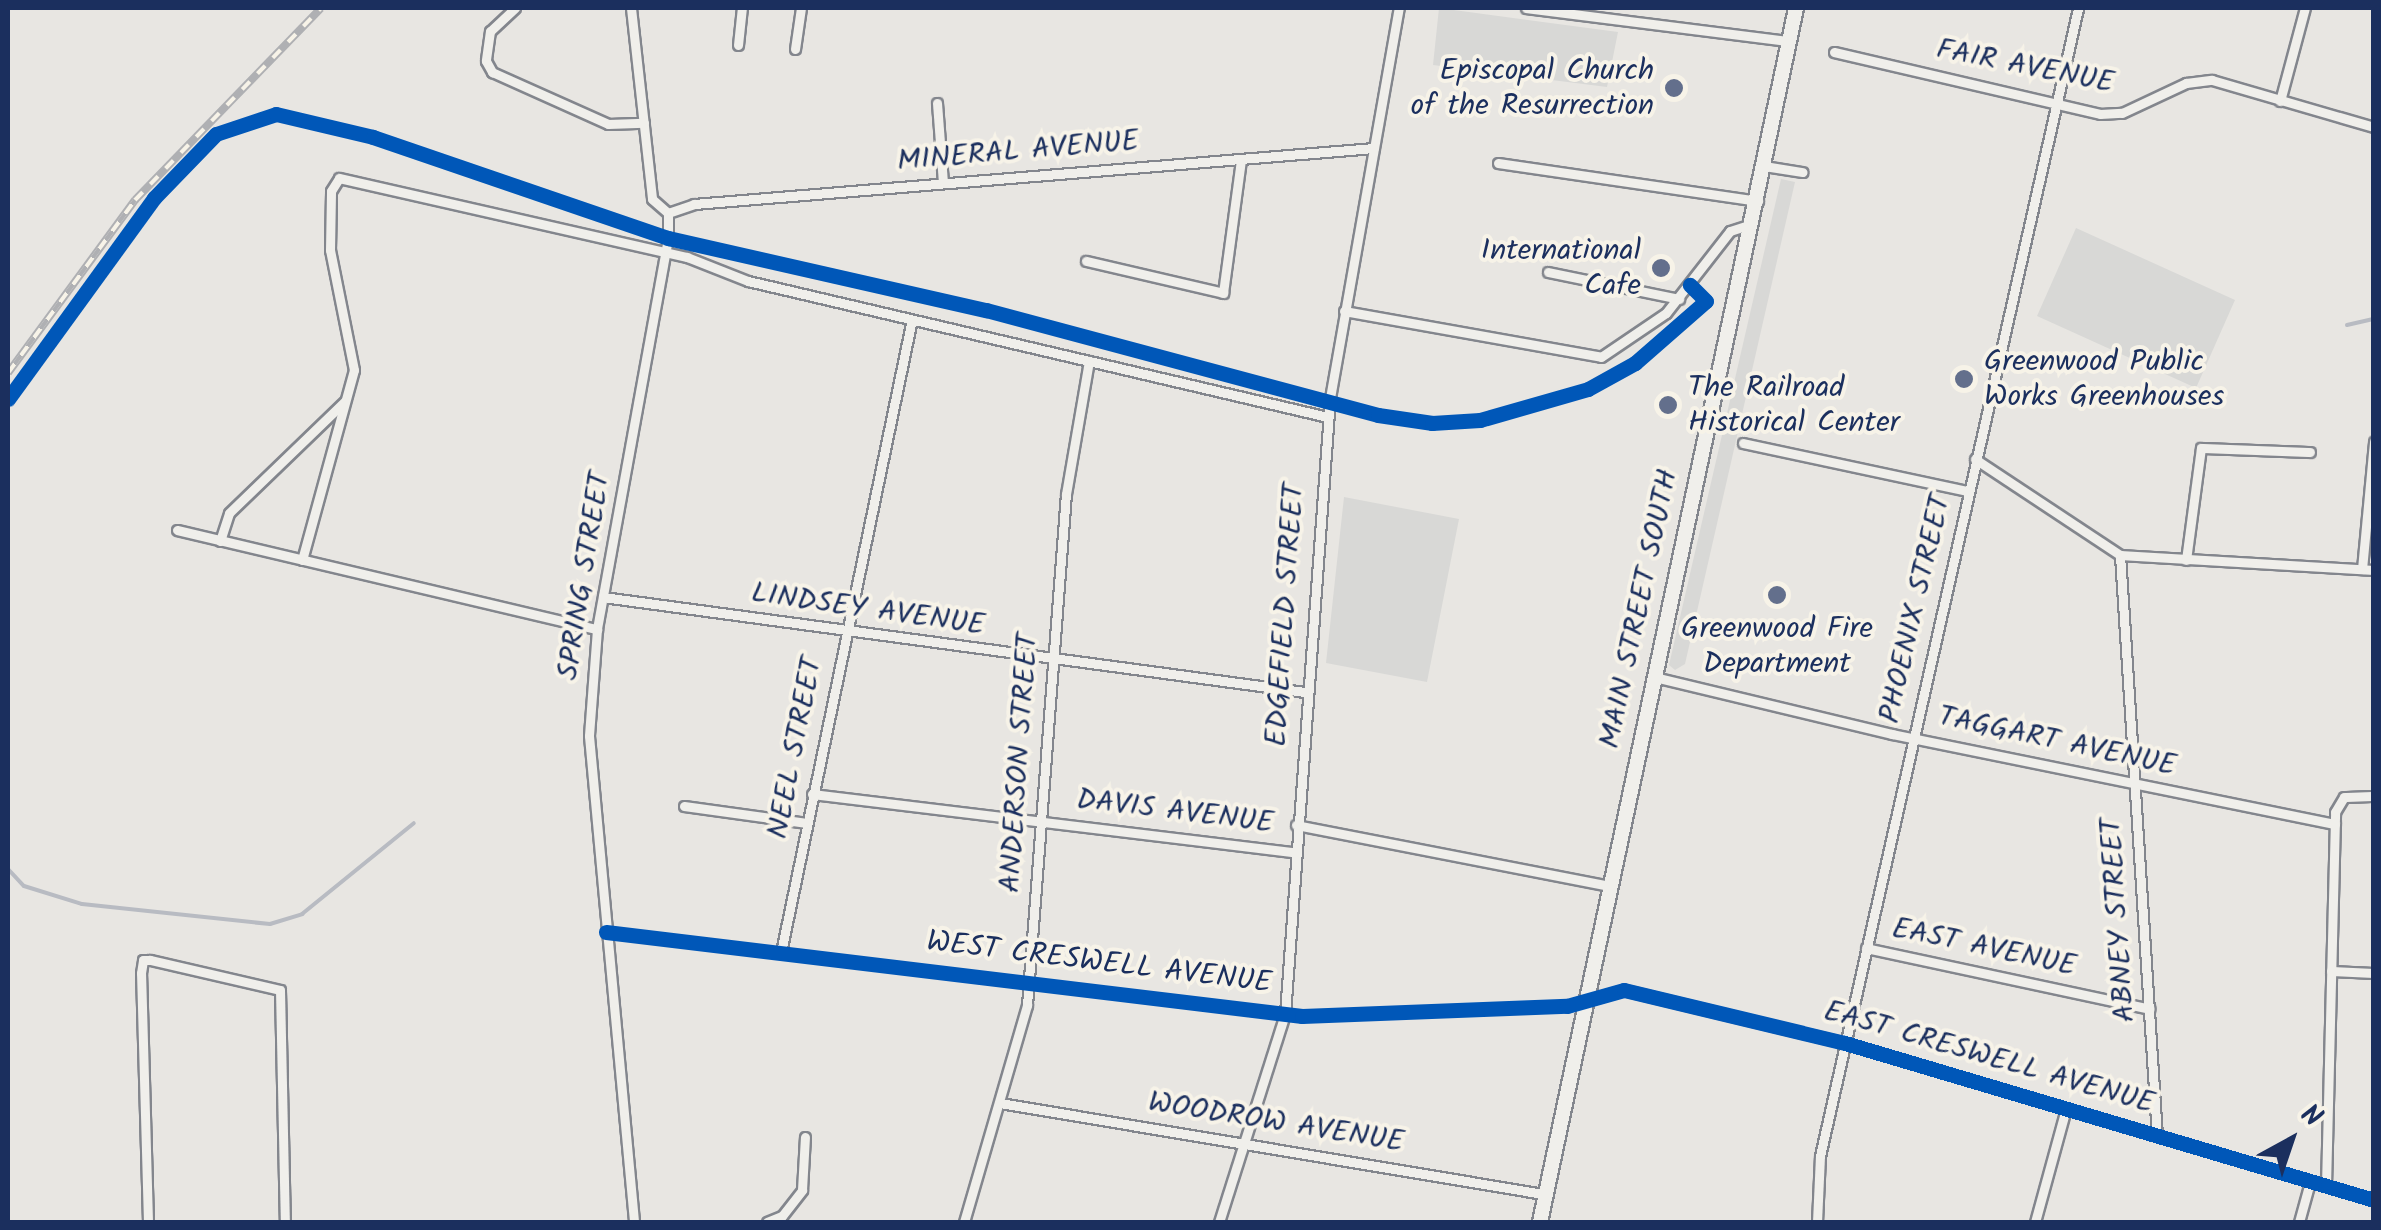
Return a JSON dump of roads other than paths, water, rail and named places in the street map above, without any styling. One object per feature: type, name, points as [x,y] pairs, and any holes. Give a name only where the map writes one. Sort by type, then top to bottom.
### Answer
[{"type":"main road","name":"MAIN STREET SOUTH","points":[[1540,1222],[1652,676],[1758,201],[1796,8]]},
{"type":"street","points":[[514,8],[490,31],[486,61],[492,72],[608,124],[644,124]]},
{"type":"street","name":"SPRING STREET","points":[[630,8],[652,199],[668,212],[667,254],[597,629],[590,764],[634,1222]]},
{"type":"street","points":[[738,45],[742,8]]},
{"type":"street","points":[[795,49],[801,8]]},
{"type":"street","name":"EDGEFIELD STREET","points":[[1219,1222],[1286,1014],[1305,692],[1328,417],[1399,8]]},
{"type":"street","points":[[1526,8],[1787,42]]},
{"type":"street","name":"PHOENIX STREET","points":[[1817,1222],[1820,1156],[2078,8]]},
{"type":"street","points":[[2280,101],[2305,8]]},
{"type":"street","name":"FAIR AVENUE","points":[[1834,52],[2110,114],[2186,83],[2212,80],[2374,127]]},
{"type":"street","points":[[936,103],[943,183]]},
{"type":"street","name":"MINERAL AVENUE","points":[[668,212],[694,204],[1374,148]]},
{"type":"street","points":[[1086,261],[1223,293],[1240,159]]},
{"type":"street","points":[[1498,163],[1758,201]]},
{"type":"street","points":[[1764,166],[1804,172]]},
{"type":"street","points":[[302,560],[346,401],[354,355],[334,272],[329,211],[334,182],[357,179],[667,254],[748,282],[1328,417]]},
{"type":"street","points":[[1344,311],[1591,358],[1612,352],[1679,298],[1730,231],[1753,223]]},
{"type":"street","points":[[1548,272],[1679,298]]},
{"type":"street","name":"NEEL STREET","points":[[781,952],[912,319]]},
{"type":"street","name":"ANDERSON STREET","points":[[964,1222],[1000,1104],[1029,982],[1066,494],[1089,361]]},
{"type":"street","points":[[220,541],[228,513],[346,401]]},
{"type":"street","points":[[2362,569],[2374,442]]},
{"type":"street","points":[[1743,443],[1968,491]]},
{"type":"street","points":[[2186,560],[2201,448],[2310,452]]},
{"type":"street","points":[[1975,459],[2120,555],[2374,570]]},
{"type":"street","points":[[177,530],[597,629]]},
{"type":"street","name":"ABNEY STREET","points":[[2120,555],[2156,1102]]},
{"type":"street","name":"LINDSEY AVENUE","points":[[603,596],[844,634],[1305,692]]},
{"type":"street","name":"TAGGART AVENUE","points":[[1652,676],[1913,737],[2335,824]]},
{"type":"street","name":"DAVIS AVENUE","points":[[812,794],[1294,852]]},
{"type":"street","points":[[2326,1186],[2335,824],[2344,798],[2374,796]]},
{"type":"street","points":[[684,806],[807,823]]},
{"type":"street","name":"DAVIS AVENUE","points":[[1296,825],[1609,886]]},
{"type":"street","name":"WEST CRESWELL AVENUE","points":[[606,932],[1286,1014],[1566,1006],[1585,996]]},
{"type":"street","name":"EAST AVENUE","points":[[1866,948],[2150,1010]]},
{"type":"street","points":[[148,1222],[144,960],[271,986],[281,998],[285,1222]]},
{"type":"street","points":[[2331,971],[2374,973]]},
{"type":"street","name":"EAST CRESWELL AVENUE","points":[[1585,996],[1624,990],[1845,1043],[2374,1200]]},
{"type":"street","name":"EAST CRESWELL AVENUE","points":[[2156,1102],[2157,1136]]},
{"type":"street","name":"WOODROW AVENUE","points":[[1000,1104],[1543,1194]]},
{"type":"street","points":[[2035,1222],[2066,1109]]},
{"type":"street","points":[[767,1222],[782,1216],[802,1190],[805,1137]]},
{"type":"street","points":[[2299,1222],[2310,1182]]},
{"type":"waterway","points":[[2347,325],[2374,319]]},
{"type":"waterway","points":[[8,869],[24,886],[82,904],[270,924],[302,914],[414,823]]},
{"type":"railway","points":[[8,373],[135,200],[321,8]]},
{"type":"place","name":"Episcopal Church of the Resurrection","points":[[1674,88]]},
{"type":"place","name":"International Cafe","points":[[1661,268]]},
{"type":"place","name":"Greenwood Public Works Greenhouses","points":[[1964,379]]},
{"type":"place","name":"The Railroad Historical Center","points":[[1668,405]]},
{"type":"place","name":"Greenwood Fire Department","points":[[1777,595]]}]
